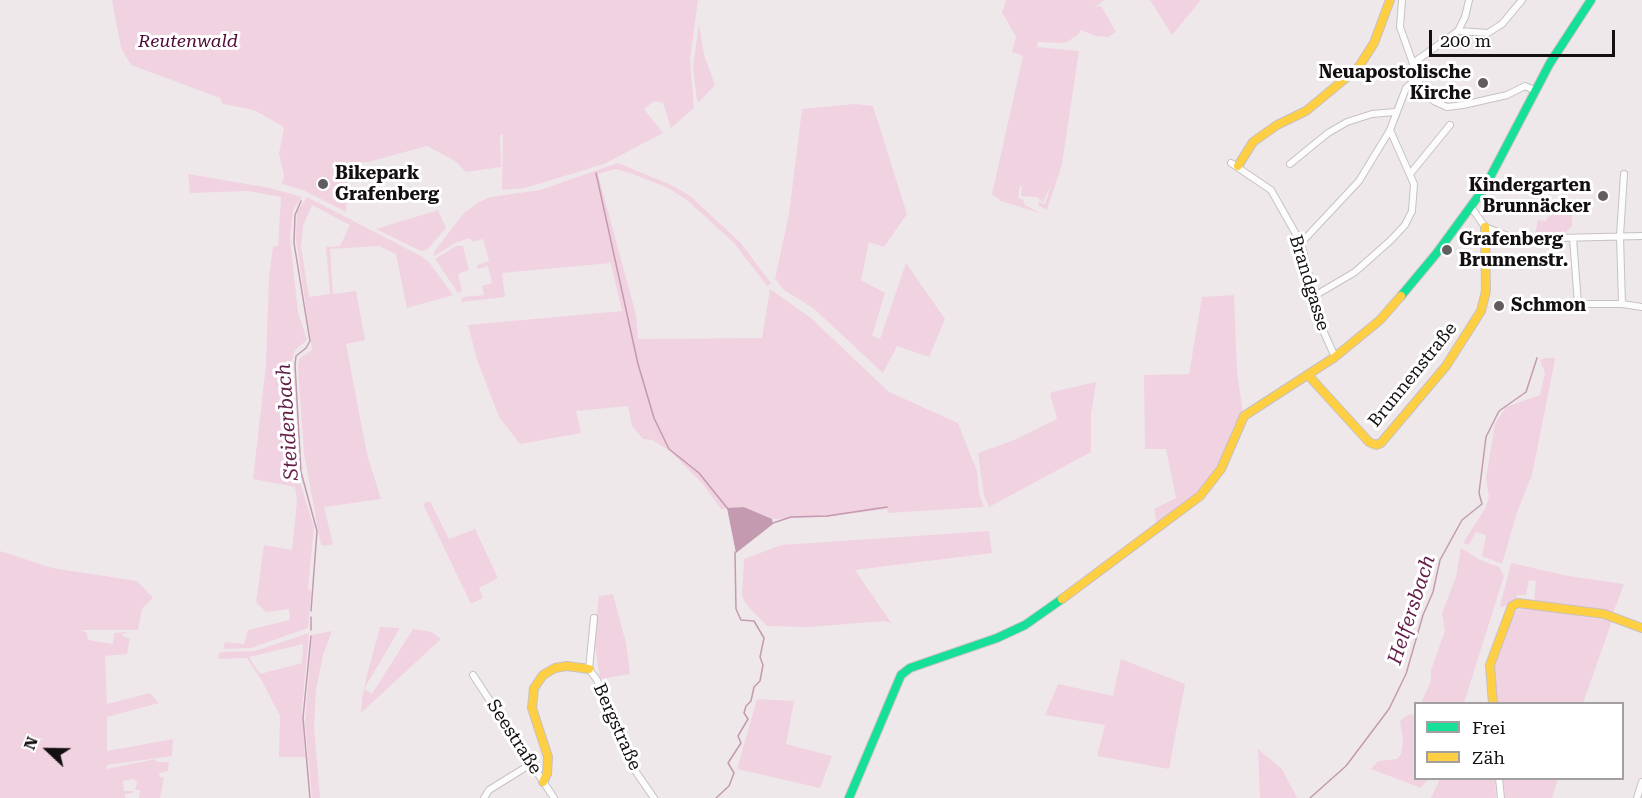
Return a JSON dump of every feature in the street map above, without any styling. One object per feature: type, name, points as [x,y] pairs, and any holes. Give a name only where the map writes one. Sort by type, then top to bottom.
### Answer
[{"type":"street","points":[[1234,165],[1253,142],[1277,125],[1306,111],[1358,68],[1374,43],[1390,0]]},
{"type":"street","points":[[1402,0],[1400,27],[1413,63],[1416,79],[1434,101],[1447,106],[1507,95],[1524,86],[1536,91]]},
{"type":"street","points":[[1413,63],[1458,31],[1465,17],[1468,0]]},
{"type":"street","points":[[1458,31],[1488,33],[1502,24],[1522,0]]},
{"type":"street","points":[[849,798],[880,729],[891,694],[901,675],[909,668],[997,638],[1025,625],[1181,513],[1200,496],[1221,470],[1240,421],[1275,394],[1335,357],[1380,320],[1471,207],[1499,164],[1551,63],[1591,0]]},
{"type":"street","points":[[1301,243],[1359,181],[1390,130],[1406,88],[1416,79]]},
{"type":"street","points":[[1290,164],[1328,133],[1347,122],[1372,114],[1395,112]]},
{"type":"street","points":[[1410,174],[1450,125]]},
{"type":"street","points":[[1316,296],[1355,272],[1405,225],[1415,197],[1410,174],[1390,130]]},
{"type":"street","name":"Brandgasse","points":[[1234,165],[1271,190],[1301,243],[1316,296],[1322,328],[1335,357]]},
{"type":"street","points":[[1622,304],[1620,236],[1624,174]]},
{"type":"street","points":[[1471,207],[1485,227],[1516,238],[1642,236]]},
{"type":"street","name":"Brunnenstraße","points":[[1308,375],[1369,442],[1376,445],[1381,443],[1446,366],[1481,311],[1486,291],[1485,227]]},
{"type":"street","points":[[1573,238],[1578,304],[1622,304],[1642,307]]},
{"type":"street","points":[[1493,702],[1490,665],[1512,606],[1518,603],[1604,614],[1642,628]]},
{"type":"street","name":"Bergstraße","points":[[594,618],[589,669],[597,680],[636,772],[654,798]]},
{"type":"street","points":[[543,782],[548,757],[532,708],[534,688],[543,675],[557,667],[589,669]]},
{"type":"street","name":"Seestraße","points":[[473,675],[554,798]]},
{"type":"street","points":[[484,798],[489,790],[531,764]]},
{"type":"street","points":[[536,772],[548,766]]},
{"type":"street","points":[[1499,780],[1501,798]]},
{"type":"street","points":[[1637,798],[1642,782]]},
{"type":"green space","name":"Reutenwald","points":[[112,0],[698,0],[690,59],[694,108],[671,128],[663,103],[654,101],[644,109],[663,133],[604,164],[525,188],[503,190],[502,188],[503,134],[500,135],[501,167],[466,172],[455,161],[427,146],[368,162],[349,163],[346,212],[303,190],[282,184],[284,176],[279,153],[284,128],[282,126],[254,110],[223,104],[220,98],[131,65],[121,48]]},
{"type":"green space","points":[[1006,0],[1104,0],[1095,7],[1101,6],[1116,32],[1108,37],[1096,36],[1081,30],[1078,35],[1065,43],[1038,42],[1037,47],[1079,51],[1062,164],[1047,210],[1038,205],[1039,202],[1045,204],[1051,185],[1043,202],[1037,197],[1021,196],[1022,186],[1020,186],[1018,198],[1023,200],[1025,205],[1040,213],[1001,201],[992,194],[1023,56],[1012,52],[1016,37],[1002,12]]},
{"type":"green space","points":[[1150,0],[1201,0],[1172,35]]},
{"type":"green space","points":[[699,24],[704,55],[715,85],[699,102],[697,101],[693,67]]},
{"type":"green space","points":[[854,104],[873,106],[907,214],[884,247],[869,242],[861,280],[885,293],[872,336],[880,339],[906,263],[945,319],[929,357],[897,346],[883,373],[813,308],[784,290],[775,279],[789,214],[802,109]]},
{"type":"green space","points":[[618,163],[669,184],[689,195],[740,242],[771,283],[767,286],[734,243],[688,201],[668,188],[615,169],[598,174],[636,315],[638,339],[762,338],[770,289],[811,318],[889,392],[958,423],[977,471],[979,493],[984,507],[888,513],[887,509],[826,517],[772,519],[744,507],[721,509],[702,483],[670,451],[652,440],[643,439],[632,426],[628,406],[576,411],[581,433],[520,444],[499,417],[477,360],[468,325],[622,311],[611,263],[502,273],[505,297],[461,302],[463,297],[484,295],[482,286],[492,283],[488,266],[478,269],[477,265],[489,261],[483,239],[472,242],[470,238],[457,242],[434,256],[434,252],[463,214],[477,203],[490,197],[540,190]]},
{"type":"green space","points":[[188,174],[270,188],[302,197],[293,210],[290,238],[298,312],[307,340],[295,350],[291,364],[298,476],[314,527],[308,589],[311,591],[308,628],[251,648],[223,649],[225,642],[244,644],[248,630],[290,620],[289,609],[266,612],[256,602],[264,545],[292,550],[297,501],[295,487],[253,479],[266,365],[269,277],[273,247],[278,246],[281,197],[248,191],[190,193]]},
{"type":"green space","points":[[307,197],[421,256],[429,262],[453,295],[407,308],[396,254],[379,246],[330,249],[333,294],[356,291],[365,340],[346,344],[367,454],[381,499],[324,507],[333,544],[324,546],[321,545],[304,454],[298,367],[299,359],[312,350],[296,239],[297,211]],"holes":[[[312,205],[350,225],[340,246],[326,247],[330,294],[309,297],[301,247],[303,226]]]},
{"type":"green space","points":[[438,210],[446,228],[427,250],[421,251],[376,229]]},
{"type":"green space","points":[[1550,214],[1572,215],[1572,226],[1565,233],[1535,234],[1538,220],[1546,221]]},
{"type":"green space","points":[[456,246],[463,246],[469,270],[458,274],[462,291],[458,293],[435,259]]},
{"type":"green space","points":[[1234,295],[1237,371],[1243,413],[1234,425],[1220,463],[1204,487],[1157,524],[1154,509],[1176,498],[1166,449],[1145,449],[1144,375],[1189,374],[1202,297]]},
{"type":"green space","points":[[1555,358],[1532,475],[1517,512],[1502,564],[1482,556],[1486,535],[1476,532],[1469,545],[1463,543],[1486,507],[1489,497],[1486,478],[1495,424],[1506,407],[1540,395],[1545,373],[1540,360]]},
{"type":"green space","points":[[1096,382],[1091,415],[1091,452],[989,507],[984,496],[978,453],[1014,440],[1057,419],[1050,394],[1052,392]]},
{"type":"green space","points":[[430,501],[449,539],[475,529],[498,578],[479,588],[483,598],[471,604],[423,504]]},
{"type":"green space","points":[[989,531],[992,553],[855,570],[892,624],[885,621],[808,627],[767,626],[746,604],[742,596],[744,559],[781,545]]},
{"type":"green space","points":[[1461,548],[1480,560],[1499,567],[1504,576],[1464,702],[1421,702],[1431,681],[1431,670],[1445,631],[1442,613],[1456,577]]},
{"type":"green space","points":[[0,551],[52,568],[137,581],[153,598],[142,609],[138,630],[81,630],[87,633],[88,640],[113,644],[114,633],[128,632],[121,635],[130,639],[127,654],[105,656],[107,704],[150,693],[159,703],[107,717],[107,751],[173,739],[172,756],[107,765],[106,769],[156,759],[157,762],[169,762],[168,771],[159,773],[160,777],[164,778],[160,798],[139,798],[140,790],[135,790],[137,782],[134,779],[123,781],[124,791],[133,791],[133,793],[125,794],[125,798],[0,798]]},
{"type":"green space","points":[[1511,563],[1568,576],[1624,584],[1613,613],[1534,601],[1536,581],[1529,580],[1526,595],[1517,595],[1516,600],[1504,607],[1500,606]]},
{"type":"green space","points":[[613,594],[626,643],[630,674],[600,679],[594,639],[599,596]]},
{"type":"green space","points":[[1526,608],[1612,621],[1583,702],[1497,702],[1494,667],[1511,615],[1517,610]]},
{"type":"green space","points":[[380,627],[400,628],[364,689]]},
{"type":"green space","points":[[413,629],[432,632],[441,639],[361,713],[364,689],[372,694]]},
{"type":"green space","points":[[332,631],[323,655],[316,690],[314,727],[320,798],[312,798],[305,723],[312,635]]},
{"type":"green space","points":[[309,633],[302,708],[305,757],[279,757],[280,716],[262,681],[247,658],[219,659],[218,654],[255,651]],"holes":[[[303,644],[302,663],[260,674],[249,657]]]},
{"type":"green space","points":[[1121,659],[1185,684],[1169,769],[1097,756],[1105,725],[1045,715],[1058,684],[1113,696]]},
{"type":"green space","points":[[757,699],[794,701],[786,744],[832,756],[820,788],[737,769]]},
{"type":"green space","points":[[1409,714],[1414,715],[1414,780],[1427,780],[1421,788],[1371,769],[1378,761],[1397,759],[1401,754],[1403,742],[1400,721]]},
{"type":"green space","points":[[1258,749],[1282,769],[1297,798],[1260,798]]},
{"type":"green space","points":[[1440,780],[1495,780],[1496,798],[1431,798]]},
{"type":"green space","points":[[1503,780],[1558,780],[1552,798],[1505,798]]},
{"type":"shaded area","points":[[744,507],[772,519],[773,524],[736,553],[727,508]]},
{"type":"waterway","points":[[596,173],[638,364],[654,418],[669,449],[699,473],[728,509]]},
{"type":"waterway","name":"Steidenbach","points":[[301,201],[295,215],[294,243],[310,341],[306,348],[296,356],[295,365],[301,472],[317,531],[311,611]]},
{"type":"waterway","name":"Helfersbach","points":[[1310,798],[1346,766],[1389,709],[1406,674],[1423,615],[1433,592],[1440,560],[1462,520],[1482,504],[1479,493],[1486,437],[1499,411],[1526,392],[1537,358]]},
{"type":"waterway","points":[[773,523],[791,517],[827,516],[887,507]]},
{"type":"waterway","points":[[716,798],[729,786],[734,773],[728,763],[741,743],[738,736],[748,719],[744,713],[751,701],[754,687],[760,681],[763,665],[760,657],[764,638],[754,621],[741,620],[736,609],[735,552]]},
{"type":"waterway","name":"Steidenbach","points":[[311,617],[311,630]]},
{"type":"waterway","name":"Steidenbach","points":[[310,798],[303,718],[311,636]]},
{"type":"traffic: fast","points":[[1401,296],[1436,254],[1485,187],[1550,63],[1591,0]]},
{"type":"traffic: fast","points":[[849,798],[901,675],[910,668],[997,638],[1025,625],[1062,599]]},
{"type":"traffic: slow","points":[[1238,166],[1253,142],[1277,125],[1306,111],[1358,68],[1374,43],[1390,0]]},
{"type":"traffic: slow","points":[[1308,375],[1369,442],[1376,445],[1381,443],[1446,366],[1481,311],[1486,291],[1485,227]]},
{"type":"traffic: slow","points":[[1062,599],[1200,496],[1221,469],[1244,416],[1335,357],[1380,320],[1401,296]]},
{"type":"traffic: slow","points":[[1493,702],[1490,665],[1512,606],[1518,603],[1604,614],[1642,628]]},
{"type":"traffic: slow","points":[[543,782],[547,774],[548,757],[532,708],[534,688],[543,675],[555,668],[567,666],[589,669]]},
{"type":"place","name":"Neuapostolische Kirche","points":[[1483,83]]},
{"type":"place","name":"Bikepark Grafenberg","points":[[323,184]]},
{"type":"place","name":"Kindergarten Brunnäcker","points":[[1603,196]]},
{"type":"place","name":"Grafenberg Brunnenstr.","points":[[1447,250]]},
{"type":"place","name":"Schmon","points":[[1499,306]]}]
